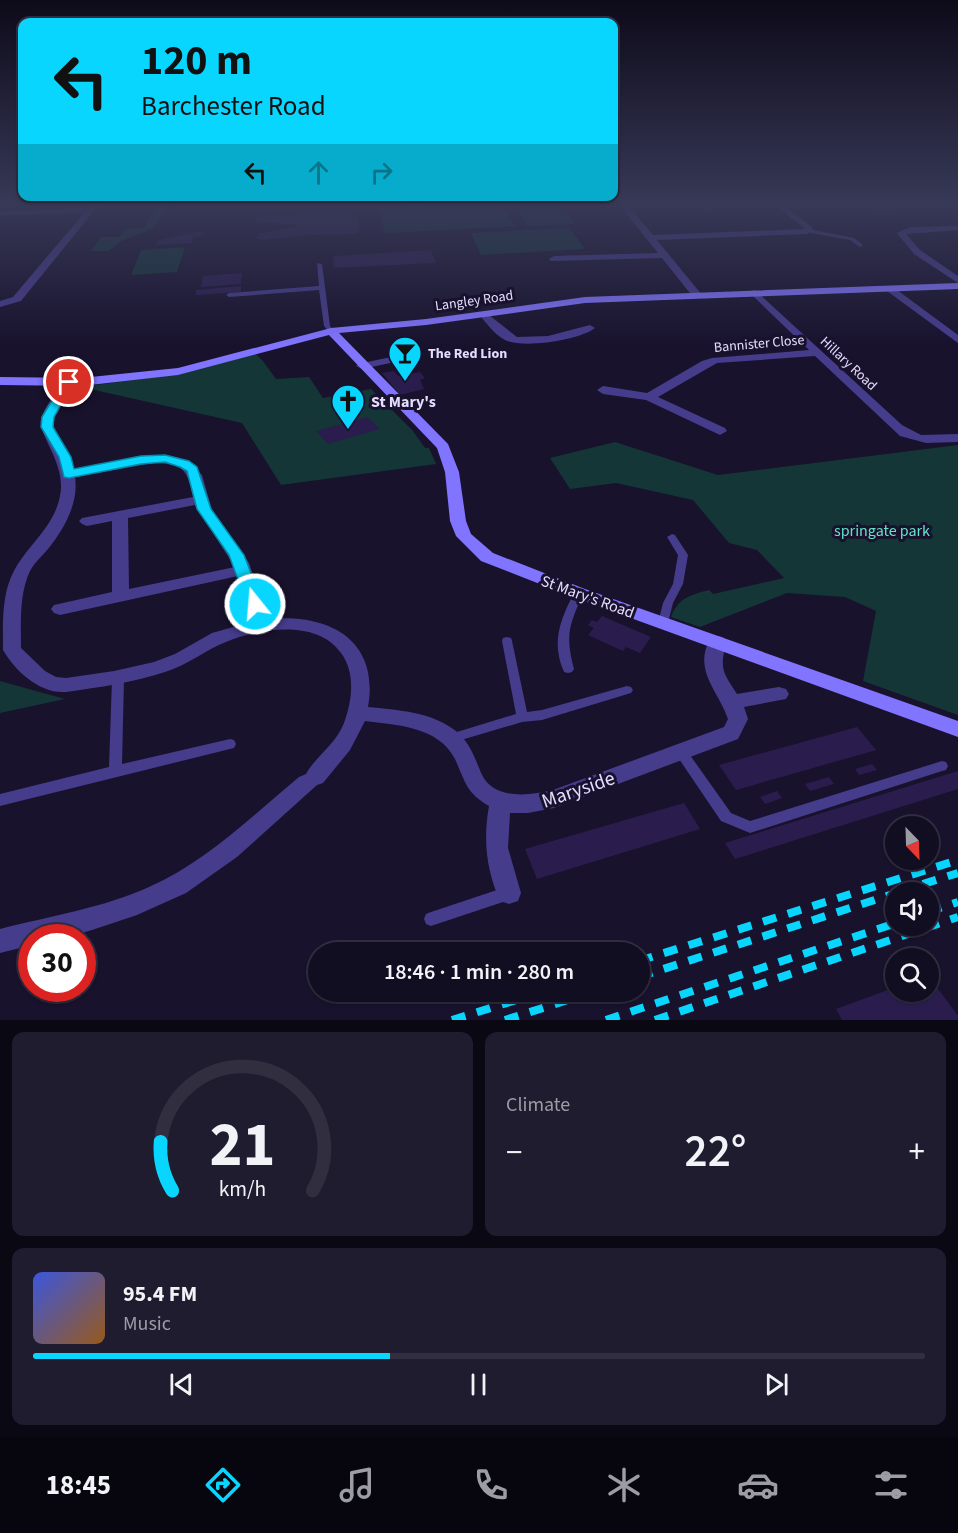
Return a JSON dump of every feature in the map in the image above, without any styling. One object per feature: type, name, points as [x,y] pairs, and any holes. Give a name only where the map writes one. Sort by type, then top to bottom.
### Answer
[{"type":"street","points":[[0,304],[17,299],[58,250]]},
{"type":"street","points":[[660,250],[697,295]]},
{"type":"street","points":[[916,250],[958,280]]},
{"type":"street","points":[[554,259],[664,255]]},
{"type":"street","name":"Langley Road","points":[[0,381],[69,382],[178,371],[331,331],[585,300],[958,286]]},
{"type":"street","points":[[890,289],[958,340]]},
{"type":"street","name":"Hillary Road","points":[[755,293],[816,353],[909,437],[929,441],[958,438]]},
{"type":"street","points":[[484,314],[509,338],[522,342],[556,337],[590,328]]},
{"type":"street","name":"St Mary's Road","points":[[331,331],[362,366],[443,447],[450,462],[458,521],[464,536],[488,557],[579,593],[958,729]]},
{"type":"street","name":"Bannister Close","points":[[650,397],[706,363],[716,360],[816,353]]},
{"type":"street","points":[[362,366],[410,356]]},
{"type":"street","points":[[0,941],[134,905],[178,885],[240,841],[338,754],[358,714],[362,683],[346,642],[324,629],[299,624],[261,625],[218,639],[172,663],[118,679],[58,685],[32,673],[12,650],[11,610],[21,571],[46,540],[62,514],[69,490],[69,474],[65,457],[47,427],[48,417],[69,382]]},
{"type":"street","points":[[603,390],[650,397],[720,431]]},
{"type":"street","points":[[69,474],[141,460],[165,458],[184,464],[193,470],[204,509],[244,570],[261,625]]},
{"type":"street","points":[[87,521],[201,500]]},
{"type":"street","points":[[120,515],[121,596]]},
{"type":"street","points":[[60,609],[244,570]]},
{"type":"street","points":[[717,642],[713,658],[713,673],[732,702],[779,694]]},
{"type":"street","name":"Maryside","points":[[501,803],[526,806],[554,799],[731,733],[738,719],[732,702]]},
{"type":"street","points":[[358,714],[406,720],[430,726],[451,738],[463,755],[476,785],[501,803],[495,833],[497,861],[510,893]]},
{"type":"lane","points":[[319,264],[327,326],[331,331]]},
{"type":"lane","points":[[229,295],[322,288]]},
{"type":"lane","points":[[663,623],[668,603],[678,584],[683,555],[672,537]]},
{"type":"lane","points":[[568,669],[563,649],[563,626],[579,593]]},
{"type":"lane","points":[[507,641],[522,717]]},
{"type":"lane","points":[[115,771],[118,679]]},
{"type":"lane","points":[[451,738],[627,690]]},
{"type":"lane","points":[[0,800],[230,744]]},
{"type":"lane","points":[[681,752],[726,817],[750,827],[942,766]]},
{"type":"lane","points":[[431,919],[510,893]]},
{"type":"green space","points":[[92,250],[110,250],[108,251]]},
{"type":"green space","points":[[141,250],[184,250],[177,272],[131,275]]},
{"type":"green space","points":[[479,250],[575,250],[481,255]]},
{"type":"green space","points":[[256,354],[276,379],[309,377],[323,398],[371,389],[413,431],[425,448],[429,448],[436,464],[281,485],[242,423],[81,387],[185,373]]},
{"type":"green space","name":"springate park","points":[[615,442],[718,475],[958,445],[958,715],[863,681],[876,611],[845,597],[787,593],[700,627],[671,617],[681,601],[696,594],[709,590],[713,594],[784,578],[757,550],[729,543],[693,500],[616,483],[570,489],[550,458]]},
{"type":"green space","points":[[0,681],[65,699],[0,713]]},
{"type":"building","points":[[431,250],[436,263],[334,268],[333,256]]},
{"type":"building","points":[[242,273],[241,284],[201,287],[203,276]]},
{"type":"building","points":[[241,286],[241,292],[196,295],[196,290]]},
{"type":"building","name":"The Red Lion","points":[[394,371],[398,376],[420,372],[425,378],[420,380],[424,389],[400,395],[382,373]]},
{"type":"building","name":"St Mary's","points":[[367,417],[380,429],[328,444],[316,431]]},
{"type":"building","points":[[602,616],[651,637],[640,653],[626,647],[623,651],[588,635],[594,628],[588,625],[592,620],[597,622]]},
{"type":"building","points":[[857,727],[876,750],[736,790],[719,765]]},
{"type":"building","points":[[872,764],[877,770],[859,775],[855,769]]},
{"type":"building","points":[[958,771],[958,789],[735,859],[725,843]]},
{"type":"building","points":[[829,777],[834,784],[810,791],[805,784]]},
{"type":"building","points":[[777,791],[782,798],[765,804],[760,797]]},
{"type":"building","points":[[684,803],[700,829],[537,879],[525,849]]},
{"type":"building","points":[[939,990],[958,1016],[958,1020],[842,1020],[836,1009],[885,991],[885,1002],[939,1002]]},
{"type":"railway","points":[[650,958],[958,860]]},
{"type":"railway","points":[[930,882],[958,873]]},
{"type":"railway","points":[[650,973],[885,897]]},
{"type":"railway","points":[[939,908],[958,902]]},
{"type":"railway","points":[[655,1020],[958,917]]},
{"type":"railway","points":[[606,1020],[885,927]]},
{"type":"railway","points":[[452,1020],[510,1002]]},
{"type":"railway","points":[[505,1020],[562,1002]]},
{"type":"place","name":"The Red Lion","points":[[405,382]]},
{"type":"place","name":"St Mary's","points":[[348,430]]},
{"type":"route","points":[[69,382],[48,417],[47,427],[65,457],[69,474],[141,460],[165,458],[184,464],[193,470],[204,509],[236,555],[255,604]]}]
